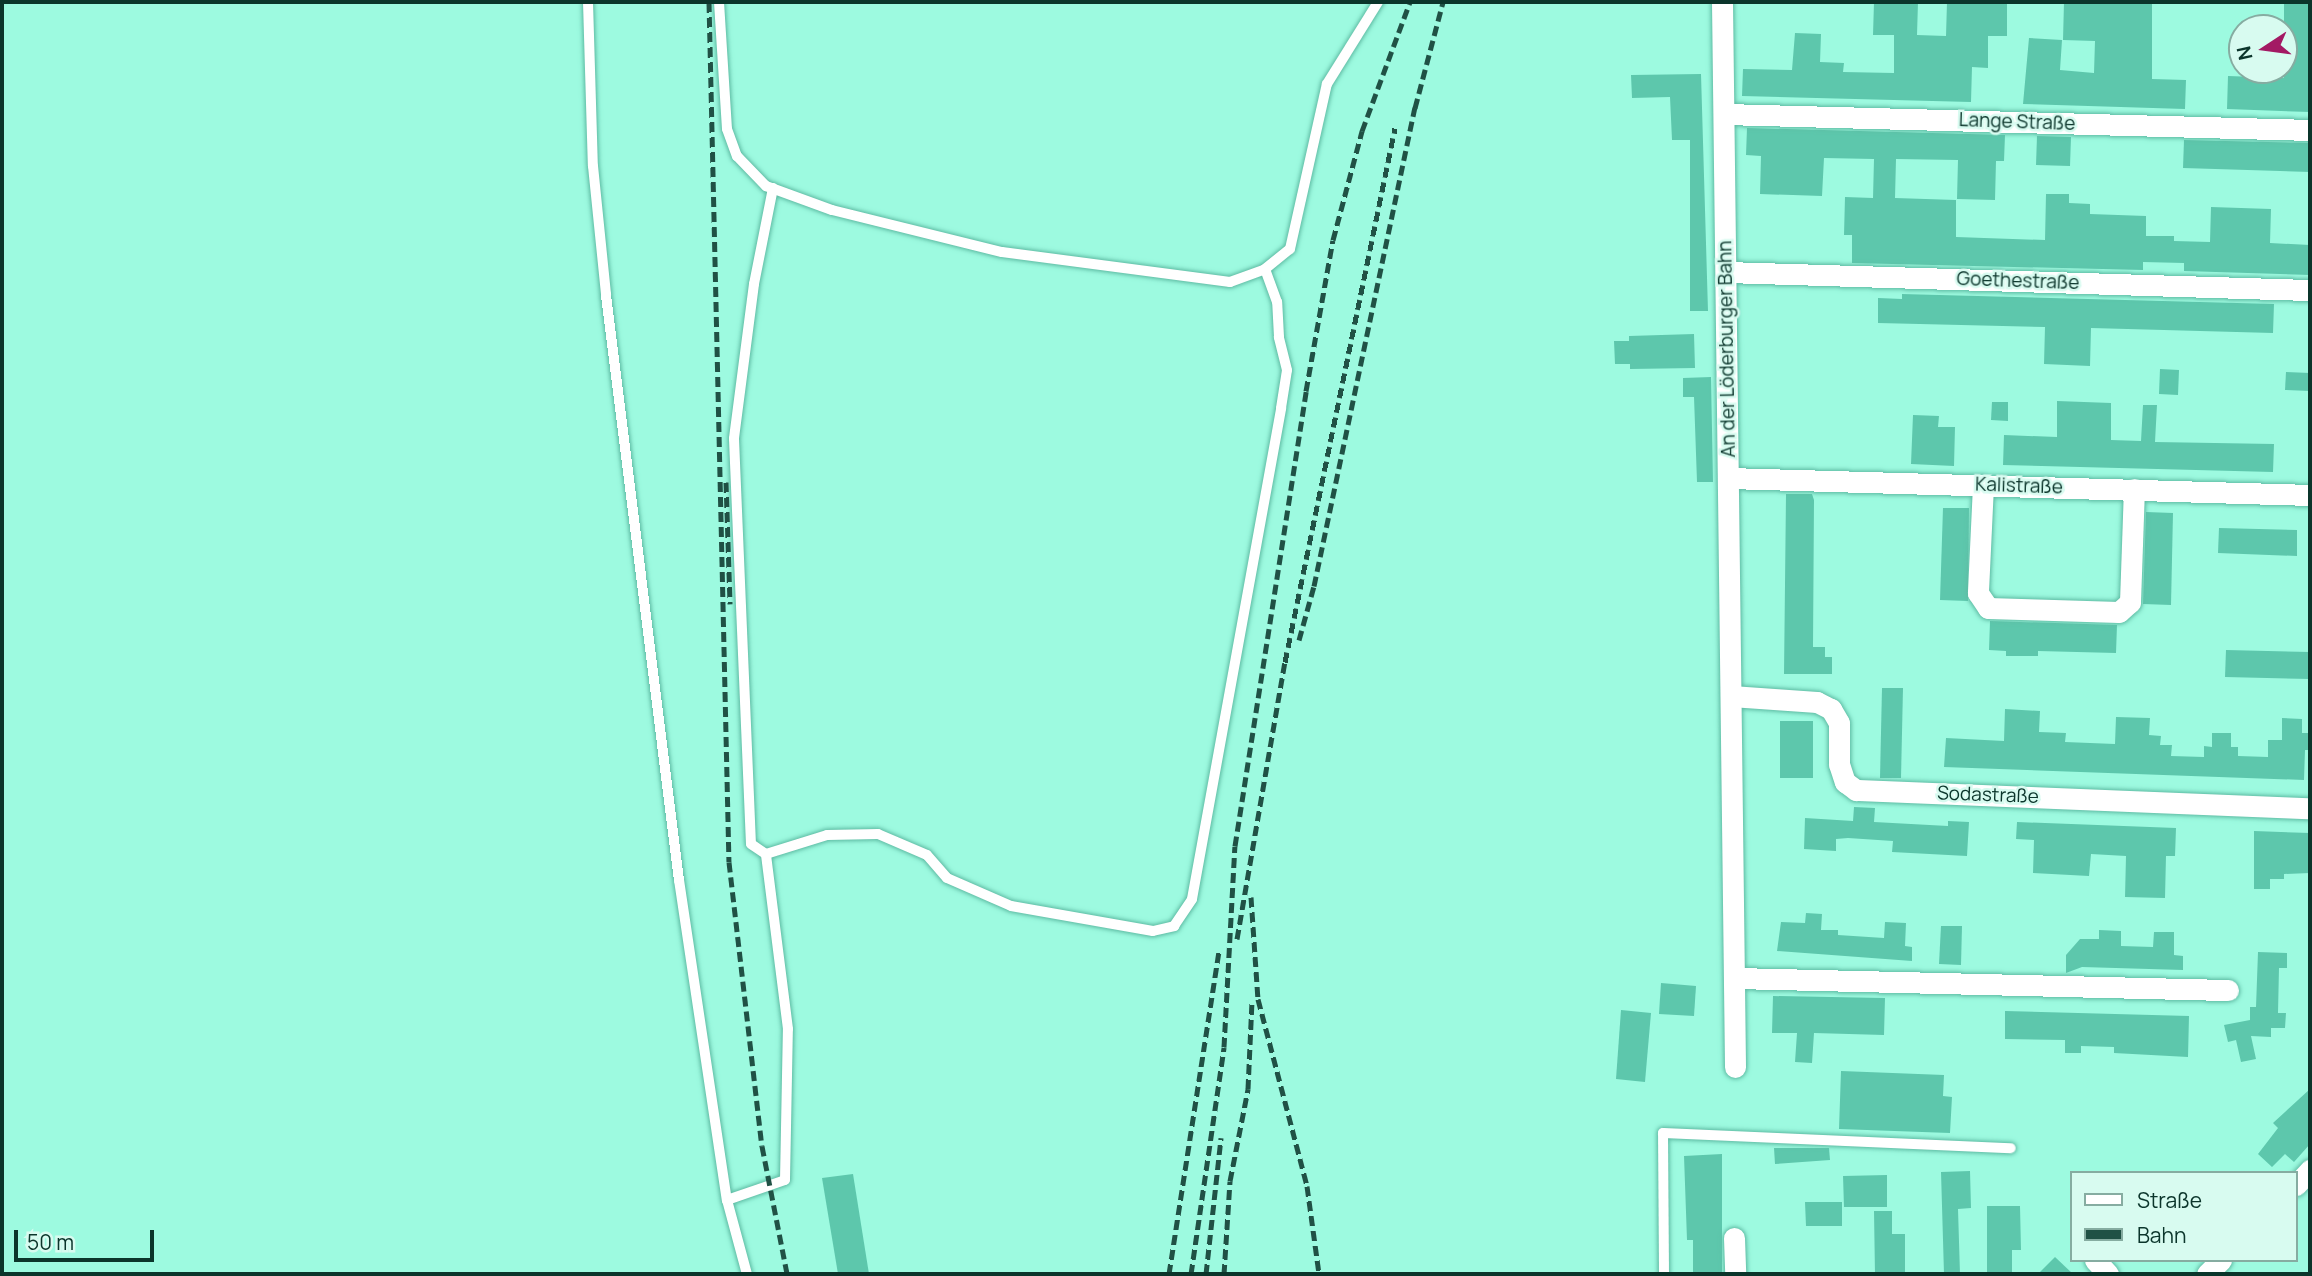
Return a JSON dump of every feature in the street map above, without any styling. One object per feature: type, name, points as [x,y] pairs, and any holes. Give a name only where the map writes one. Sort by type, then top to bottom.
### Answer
[{"type":"street","name":"An der Löderburger Bahn","points":[[1722,2],[1735,1067]]},
{"type":"street","name":"Lange Straße","points":[[1724,114],[2310,130]]},
{"type":"street","name":"Goethestraße","points":[[1726,272],[2310,290]]},
{"type":"street","name":"Kalistraße","points":[[1728,478],[2310,495]]},
{"type":"street","points":[[1983,485],[1978,593],[1988,608],[2119,612],[2130,602],[2134,489]]},
{"type":"street","name":"Sodastraße","points":[[1731,696],[1817,702],[1831,709],[1839,723],[1839,764],[1846,782],[1856,790],[2310,808]]},
{"type":"street","points":[[1735,978],[2228,990]]},
{"type":"street","points":[[2298,1183],[2310,1170]]},
{"type":"street","points":[[1734,1238],[1735,1274]]},
{"type":"lane","points":[[588,2],[593,166],[606,295],[679,880],[727,1200],[747,1274]]},
{"type":"lane","points":[[719,2],[727,129],[737,156],[773,188],[832,210],[1002,252],[1230,282],[1265,269],[1290,249],[1327,84],[1378,2]]},
{"type":"lane","points":[[727,1200],[785,1180],[788,1029],[766,854],[751,844],[734,439],[754,284],[773,188]]},
{"type":"lane","points":[[766,854],[827,835],[878,834],[927,855],[947,878],[1011,906],[1153,931],[1174,926],[1192,899],[1287,370],[1279,337],[1277,302],[1265,269]]},
{"type":"lane","points":[[1664,1274],[1663,1133],[2011,1148]]},
{"type":"building","points":[[1874,2],[1918,2],[1917,35],[1946,36],[1947,2],[2007,2],[2007,36],[1988,36],[1988,68],[1972,67],[1971,102],[1742,96],[1743,69],[1792,70],[1795,33],[1821,34],[1820,62],[1844,63],[1843,72],[1894,73],[1894,35],[1873,35]]},
{"type":"building","points":[[2064,2],[2152,2],[2152,79],[2186,80],[2185,109],[2023,104],[2029,38],[2062,40],[2060,70],[2094,73],[2095,41],[2063,40]]},
{"type":"building","points":[[2284,2],[2309,2],[2310,112],[2227,109],[2228,76],[2228,84],[2298,84],[2298,14],[2284,14]]},
{"type":"building","points":[[1701,74],[1708,311],[1690,311],[1690,140],[1672,140],[1670,97],[1632,98],[1631,75]]},
{"type":"building","points":[[1747,128],[2005,135],[2004,161],[1996,161],[1995,200],[1957,199],[1958,160],[1896,159],[1895,198],[1956,200],[1956,237],[2045,240],[2046,194],[2069,194],[2069,203],[2090,204],[2090,214],[2146,216],[2146,236],[2174,236],[2174,241],[2210,242],[2211,207],[2271,209],[2270,243],[2310,245],[2310,275],[2184,271],[2184,263],[2143,262],[2143,270],[1852,263],[1852,235],[1844,235],[1845,197],[1873,198],[1874,159],[1824,158],[1822,196],[1760,194],[1761,156],[1746,155]]},
{"type":"building","points":[[2037,136],[2071,137],[2070,166],[2036,165]]},
{"type":"building","points":[[2184,140],[2310,143],[2310,172],[2183,168]]},
{"type":"building","points":[[1902,294],[2274,304],[2273,333],[2091,328],[2090,366],[2044,364],[2045,327],[1878,323],[1878,298],[1902,299]]},
{"type":"building","points":[[1694,334],[1695,368],[1630,369],[1630,364],[1615,364],[1614,341],[1629,341],[1629,336]]},
{"type":"building","points":[[2160,369],[2179,370],[2178,395],[2159,394]]},
{"type":"building","points":[[2286,372],[2310,373],[2310,391],[2285,390]]},
{"type":"building","points":[[1711,377],[1713,482],[1697,482],[1694,397],[1683,397],[1683,378]]},
{"type":"building","points":[[2057,401],[2111,403],[2111,440],[2141,441],[2143,405],[2157,405],[2155,442],[2274,444],[2273,472],[2003,465],[2004,435],[2057,437]]},
{"type":"building","points":[[1992,402],[2008,402],[2008,421],[1991,420]]},
{"type":"building","points":[[1913,415],[1939,416],[1938,427],[1955,427],[1954,466],[1911,464]]},
{"type":"building","points":[[1786,494],[1812,494],[1814,500],[1813,647],[1825,647],[1825,657],[1832,657],[1832,674],[1784,674]]},
{"type":"building","points":[[1943,508],[1969,508],[1968,601],[1940,600]]},
{"type":"building","points":[[2146,512],[2173,513],[2171,605],[2143,604]]},
{"type":"building","points":[[2219,528],[2297,530],[2297,556],[2218,553]]},
{"type":"building","points":[[1990,621],[2117,625],[2116,653],[2038,651],[2038,656],[2006,656],[2006,651],[1989,650]]},
{"type":"building","points":[[2226,650],[2310,652],[2310,679],[2225,677]]},
{"type":"building","points":[[1882,688],[1903,688],[1901,778],[1880,778]]},
{"type":"building","points":[[2005,709],[2040,711],[2039,732],[2066,733],[2065,742],[2115,744],[2116,717],[2150,718],[2149,735],[2161,736],[2160,745],[2172,745],[2171,756],[2204,757],[2204,746],[2212,747],[2212,733],[2231,733],[2231,747],[2238,747],[2238,756],[2268,757],[2268,740],[2282,740],[2282,718],[2302,719],[2302,733],[2310,733],[2310,750],[2305,750],[2304,780],[1944,767],[1946,738],[2004,741]]},
{"type":"building","points":[[1780,721],[1813,721],[1813,778],[1780,778]]},
{"type":"building","points":[[1854,807],[1875,808],[1874,822],[1948,826],[1948,821],[1969,822],[1967,856],[1892,852],[1893,841],[1848,838],[1836,839],[1836,851],[1804,849],[1805,818],[1853,821]]},
{"type":"building","points":[[2017,822],[2176,828],[2175,856],[2166,856],[2165,898],[2125,897],[2126,856],[2091,854],[2089,876],[2033,873],[2034,840],[2016,839]]},
{"type":"building","points":[[2254,831],[2310,833],[2310,873],[2284,874],[2284,879],[2270,879],[2270,889],[2254,889]]},
{"type":"building","points":[[1806,913],[1822,914],[1821,930],[1838,930],[1838,935],[1884,938],[1885,922],[1906,923],[1905,946],[1912,947],[1912,961],[1777,951],[1781,922],[1805,923]]},
{"type":"building","points":[[1941,926],[1962,926],[1961,965],[1939,964]]},
{"type":"building","points":[[2099,930],[2121,931],[2121,946],[2153,947],[2154,932],[2174,932],[2174,955],[2183,956],[2183,970],[2082,967],[2066,973],[2066,955],[2080,939],[2099,939]]},
{"type":"building","points":[[2258,952],[2287,953],[2287,968],[2279,968],[2278,1013],[2286,1013],[2285,1028],[2271,1028],[2271,1037],[2251,1036],[2256,1059],[2241,1062],[2236,1040],[2228,1042],[2224,1025],[2250,1020],[2250,1007],[2256,1007]]},
{"type":"building","points":[[1661,983],[1696,986],[1694,1016],[1659,1014]]},
{"type":"building","points":[[1773,996],[1885,998],[1884,1035],[1814,1033],[1812,1063],[1795,1062],[1797,1033],[1772,1033]]},
{"type":"building","points":[[1621,1010],[1651,1013],[1645,1082],[1616,1079]]},
{"type":"building","points":[[2005,1011],[2189,1016],[2188,1057],[2114,1053],[2114,1047],[2081,1046],[2081,1053],[2065,1053],[2065,1040],[2005,1039]]},
{"type":"building","points":[[1841,1071],[1944,1075],[1943,1096],[1952,1097],[1950,1133],[1839,1129]]},
{"type":"building","points":[[2310,1089],[2310,1144],[2294,1162],[2285,1154],[2272,1167],[2258,1154],[2278,1128],[2273,1123]]},
{"type":"building","points":[[1774,1148],[1829,1148],[1830,1160],[1775,1164]]},
{"type":"building","points":[[1722,1154],[1722,1274],[1693,1274],[1693,1240],[1687,1240],[1684,1156]]},
{"type":"building","points":[[1970,1171],[1971,1208],[1958,1209],[1960,1274],[1944,1274],[1941,1172]]},
{"type":"building","points":[[853,1174],[869,1274],[838,1274],[822,1178]]},
{"type":"building","points":[[1887,1175],[1887,1207],[1844,1207],[1843,1176]]},
{"type":"building","points":[[1805,1202],[1842,1202],[1842,1226],[1806,1226]]},
{"type":"building","points":[[1987,1206],[2020,1206],[2021,1250],[2012,1250],[2012,1274],[1987,1274]]},
{"type":"building","points":[[1874,1211],[1892,1211],[1892,1234],[1905,1234],[1905,1274],[1875,1274]]},
{"type":"building","points":[[2055,1257],[2073,1274],[2038,1274]]},
{"type":"railway","points":[[709,2],[729,862],[762,1146],[787,1274]]},
{"type":"railway","points":[[1191,1274],[1224,1047],[1235,846],[1306,391],[1333,240],[1362,131],[1410,2]]},
{"type":"railway","points":[[1299,640],[1314,586],[1415,108],[1443,2]]},
{"type":"railway","points":[[1237,939],[1285,662],[1395,128]]},
{"type":"railway","points":[[726,482],[730,604]]},
{"type":"railway","points":[[1251,897],[1258,999],[1307,1186],[1319,1274]]},
{"type":"railway","points":[[1169,1274],[1219,950]]},
{"type":"railway","points":[[1224,1274],[1230,1181],[1248,1089],[1252,1000]]},
{"type":"railway","points":[[1206,1274],[1221,1138]]}]
